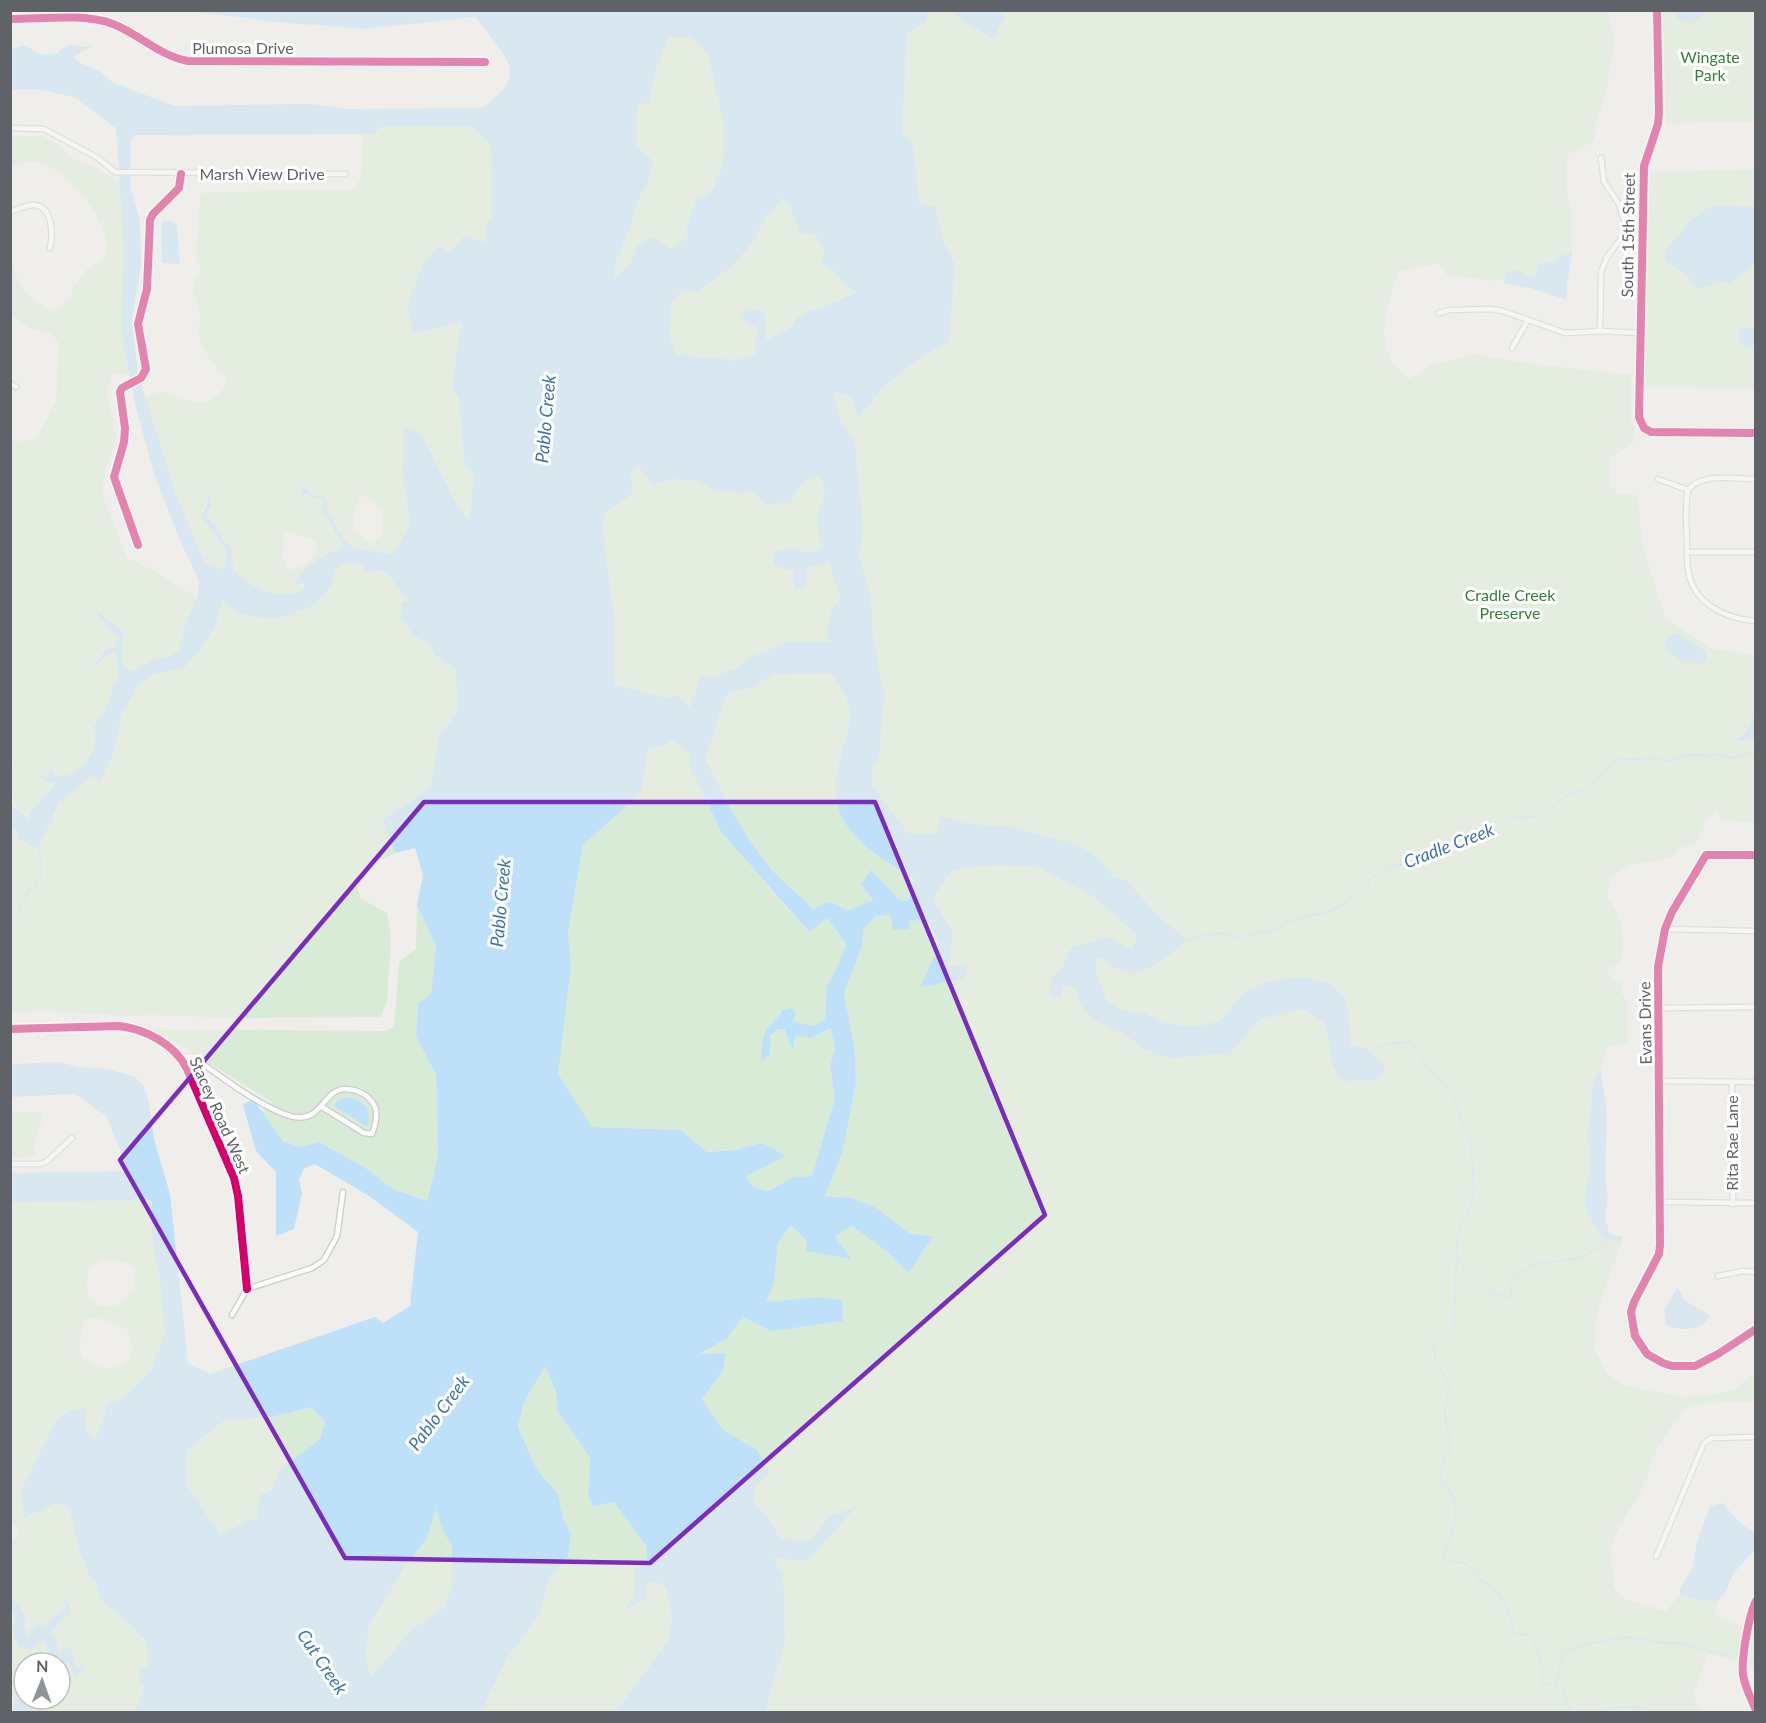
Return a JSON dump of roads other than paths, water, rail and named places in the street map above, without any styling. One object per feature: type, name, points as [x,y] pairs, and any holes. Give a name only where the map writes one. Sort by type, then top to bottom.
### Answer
[{"type":"street","name":"South 15th Street","points":[[1657,10],[1659,113],[1658,124],[1644,166],[1639,417],[1643,427],[1651,432],[1755,433]]},
{"type":"street","name":"Plumosa Drive","points":[[10,19],[100,20],[122,28],[173,57],[188,62],[485,63]]},
{"type":"street","name":"Marsh View Drive","points":[[10,128],[44,129],[98,158],[115,172],[345,174]]},
{"type":"street","points":[[1600,331],[1601,272],[1607,257],[1623,236],[1625,223],[1620,204],[1604,182],[1601,158]]},
{"type":"street","points":[[138,545],[114,477],[124,442],[125,428],[120,393],[126,385],[141,378],[146,369],[138,324],[147,289],[150,220],[160,206],[179,188],[181,174]]},
{"type":"street","points":[[10,212],[31,205],[38,206],[45,212],[51,226],[50,248]]},
{"type":"street","points":[[1439,313],[1450,310],[1491,309],[1565,333],[1600,331],[1639,333]]},
{"type":"street","points":[[1512,348],[1528,320]]},
{"type":"street","points":[[10,384],[16,387]]},
{"type":"street","points":[[1658,479],[1688,490]]},
{"type":"street","points":[[1755,479],[1706,479],[1696,483],[1688,490],[1686,509],[1688,570],[1690,579],[1701,598],[1721,613],[1737,619],[1755,621]]},
{"type":"street","points":[[1687,552],[1755,552]]},
{"type":"street","name":"Evans Drive","points":[[1753,1331],[1707,1361],[1684,1368],[1662,1363],[1647,1354],[1635,1336],[1631,1312],[1659,1254],[1658,967],[1665,928],[1706,855],[1755,855]]},
{"type":"street","points":[[1665,928],[1755,931]]},
{"type":"street","points":[[1658,1008],[1755,1007]]},
{"type":"street","name":"Stacey Road West","points":[[10,1029],[119,1026],[142,1031],[181,1057],[236,1185],[247,1289]]},
{"type":"street","points":[[181,1057],[192,1056],[278,1112],[296,1117],[308,1116],[322,1107],[333,1092],[346,1089],[357,1090],[366,1095],[375,1107],[375,1126],[372,1134],[364,1133],[322,1107]]},
{"type":"street","points":[[1660,1081],[1755,1082]]},
{"type":"street","name":"Rita Rae Lane","points":[[1732,1082],[1733,1204]]},
{"type":"street","points":[[10,1164],[46,1162],[72,1138]]},
{"type":"street","points":[[232,1315],[247,1289],[312,1268],[324,1260],[337,1236],[343,1192]]},
{"type":"street","points":[[1660,1202],[1755,1203]]},
{"type":"street","points":[[1718,1276],[1743,1271],[1755,1272]]},
{"type":"street","points":[[1753,1331],[1755,1339]]},
{"type":"street","points":[[1656,1557],[1704,1443],[1712,1438],[1755,1437]]},
{"type":"street","points":[[1755,1601],[1742,1668],[1755,1710]]},
{"type":"water","points":[[193,11],[928,11],[926,21],[907,34],[902,133],[913,144],[919,203],[935,207],[942,238],[955,264],[949,342],[921,357],[884,386],[858,420],[852,397],[835,392],[840,418],[846,430],[855,440],[863,532],[859,555],[871,598],[873,636],[884,694],[879,758],[872,768],[872,785],[908,833],[936,834],[941,816],[968,824],[1013,827],[1079,846],[1092,853],[1104,864],[1112,876],[1126,880],[1156,913],[1187,941],[1154,966],[1134,974],[1110,966],[1105,959],[1097,958],[1096,972],[1107,1000],[1121,1010],[1145,1013],[1165,1023],[1196,1027],[1219,1021],[1248,989],[1271,981],[1303,977],[1327,982],[1346,998],[1351,1046],[1366,1048],[1386,1066],[1377,1080],[1342,1081],[1332,1064],[1329,1039],[1323,1022],[1302,1009],[1260,1019],[1230,1053],[1170,1058],[1144,1049],[1121,1032],[1093,1020],[1080,1004],[1076,987],[1062,986],[1061,998],[1049,994],[1052,976],[1062,967],[1071,948],[1107,937],[1132,949],[1137,936],[1095,897],[1037,867],[995,865],[953,870],[937,892],[934,902],[953,932],[949,965],[967,965],[964,979],[920,987],[940,945],[928,920],[908,921],[910,929],[893,930],[890,915],[876,916],[863,930],[862,946],[844,993],[855,1052],[856,1082],[843,1150],[825,1196],[851,1198],[875,1207],[911,1234],[933,1236],[909,1273],[885,1250],[852,1226],[835,1236],[852,1259],[806,1251],[807,1241],[791,1225],[778,1243],[774,1283],[766,1302],[816,1297],[842,1300],[843,1321],[771,1331],[743,1317],[727,1338],[700,1354],[725,1353],[723,1371],[702,1399],[722,1429],[757,1450],[770,1472],[757,1485],[753,1501],[769,1518],[780,1539],[811,1540],[828,1517],[857,1506],[808,1561],[773,1558],[783,1575],[785,1640],[765,1712],[618,1712],[620,1706],[668,1641],[672,1617],[666,1587],[655,1581],[646,1583],[646,1599],[626,1610],[635,1591],[635,1568],[648,1564],[646,1545],[614,1502],[593,1507],[588,1494],[590,1457],[557,1411],[556,1392],[545,1366],[524,1402],[518,1427],[537,1470],[558,1494],[563,1519],[571,1533],[568,1558],[549,1579],[540,1613],[507,1659],[481,1712],[133,1712],[139,1704],[143,1689],[139,1675],[141,1668],[149,1668],[147,1644],[131,1624],[117,1611],[107,1606],[100,1597],[95,1581],[89,1575],[80,1553],[69,1508],[57,1503],[24,1518],[21,1490],[55,1423],[69,1410],[86,1409],[85,1432],[95,1439],[104,1417],[105,1405],[122,1399],[151,1371],[165,1333],[160,1280],[152,1239],[152,1200],[11,1202],[11,1173],[128,1171],[107,1117],[75,1094],[11,1097],[11,1064],[59,1062],[78,1067],[108,1069],[135,1077],[143,1085],[148,1100],[155,1143],[170,1194],[188,1363],[210,1374],[375,1317],[383,1323],[410,1306],[418,1232],[369,1196],[315,1164],[304,1168],[299,1180],[302,1193],[294,1229],[276,1236],[276,1172],[256,1151],[243,1105],[253,1099],[283,1141],[299,1147],[319,1142],[367,1169],[393,1189],[427,1201],[438,1156],[436,1075],[416,1036],[418,1003],[431,994],[436,946],[417,905],[423,875],[415,848],[395,853],[382,820],[431,788],[438,739],[457,712],[456,669],[435,656],[429,643],[415,637],[401,618],[401,602],[409,601],[385,571],[364,572],[363,563],[342,564],[336,569],[331,586],[313,606],[282,617],[268,619],[235,612],[222,599],[217,622],[201,650],[184,668],[153,674],[137,686],[122,712],[113,756],[104,776],[99,781],[93,776],[60,801],[40,844],[31,846],[19,838],[18,832],[11,827],[10,796],[12,805],[29,820],[31,818],[29,813],[51,790],[54,783],[45,782],[39,774],[48,777],[51,767],[55,776],[72,773],[86,761],[95,744],[93,727],[106,709],[118,678],[116,650],[90,669],[105,650],[115,647],[119,637],[107,627],[94,608],[123,632],[122,662],[128,671],[133,671],[155,659],[165,659],[179,650],[186,622],[197,598],[199,581],[154,474],[129,375],[121,328],[124,252],[116,128],[74,97],[41,90],[11,90],[10,55],[13,48],[24,45],[42,55],[58,53],[69,46],[92,46],[73,57],[82,64],[98,70],[112,82],[174,106],[310,104],[345,109],[482,108],[498,95],[507,84],[510,74],[503,53],[476,17],[363,29],[265,21]],"holes":[[[669,37],[692,37],[707,52],[724,124],[723,165],[710,194],[697,199],[686,228],[688,237],[670,249],[654,237],[638,245],[628,267],[614,278],[616,262],[630,228],[636,205],[648,182],[653,161],[636,145],[637,104],[651,103],[654,77]],[[383,126],[472,127],[491,145],[492,219],[486,224],[486,243],[464,235],[456,247],[446,253],[440,245],[422,266],[408,304],[413,334],[461,321],[452,388],[459,399],[465,467],[474,473],[469,521],[458,507],[421,434],[405,427],[403,475],[410,523],[393,555],[353,547],[347,543],[329,514],[325,497],[311,494],[304,486],[302,494],[295,497],[306,494],[322,500],[324,504],[320,507],[323,511],[318,515],[324,514],[327,517],[343,547],[322,557],[302,573],[295,585],[302,582],[304,589],[285,594],[267,592],[235,572],[233,551],[206,515],[212,504],[206,494],[208,501],[201,517],[226,550],[227,556],[225,568],[220,569],[206,563],[175,492],[138,374],[132,321],[141,263],[140,221],[130,186],[131,139],[134,135],[373,134]],[[782,198],[789,203],[800,233],[815,234],[825,252],[820,263],[833,270],[844,285],[858,292],[802,314],[792,327],[766,340],[764,311],[748,309],[740,318],[757,328],[755,355],[730,361],[723,358],[676,354],[669,333],[672,301],[683,290],[698,292],[732,266],[754,241],[767,213],[774,210]],[[638,465],[652,485],[673,479],[698,481],[716,492],[755,491],[766,506],[793,500],[802,483],[820,475],[825,494],[817,517],[821,549],[808,553],[795,547],[774,552],[773,565],[793,571],[794,590],[807,587],[807,568],[829,563],[840,598],[831,611],[826,635],[831,642],[787,642],[748,658],[740,667],[715,676],[702,675],[689,708],[677,694],[670,699],[614,685],[614,623],[603,515],[633,493],[631,472]],[[831,673],[849,707],[849,726],[837,779],[838,807],[850,829],[869,849],[914,878],[908,901],[898,899],[871,870],[861,884],[873,900],[847,911],[830,903],[813,910],[773,871],[753,844],[727,802],[705,758],[727,694],[755,686],[774,674]],[[670,739],[691,754],[689,764],[721,832],[809,932],[827,918],[846,944],[836,970],[827,985],[825,1019],[814,1026],[793,1021],[796,1013],[792,1008],[782,1010],[769,1026],[762,1042],[761,1061],[769,1055],[771,1036],[777,1030],[784,1029],[793,1050],[796,1036],[811,1038],[831,1028],[835,1048],[830,1066],[835,1098],[812,1176],[794,1177],[768,1191],[754,1188],[746,1176],[786,1156],[762,1143],[736,1150],[707,1152],[681,1130],[592,1127],[558,1074],[571,966],[568,932],[583,845],[641,793],[648,749],[664,746]],[[312,1407],[325,1422],[320,1439],[279,1471],[271,1490],[260,1495],[257,1517],[220,1534],[186,1483],[187,1450],[224,1421],[271,1417]],[[436,1509],[444,1533],[452,1545],[452,1586],[444,1608],[411,1630],[371,1677],[365,1655],[369,1626],[404,1568],[427,1538]]]},
{"type":"water","points":[[950,11],[995,11],[1006,15],[993,39]]},
{"type":"water","points":[[1676,11],[1703,11],[1702,17],[1689,22],[1676,17]]},
{"type":"water","points":[[1711,206],[1755,207],[1755,263],[1731,283],[1720,281],[1697,290],[1687,275],[1669,264],[1665,256],[1687,223]]},
{"type":"water","points":[[163,221],[174,222],[177,226],[180,262],[177,264],[162,261],[161,223]]},
{"type":"water","points":[[1572,253],[1567,300],[1530,288],[1505,284],[1504,279],[1507,272],[1517,270],[1528,276],[1536,274],[1539,263],[1553,263],[1563,255]]},
{"type":"water","points":[[1741,328],[1755,329],[1755,349],[1745,348],[1740,341]]},
{"type":"water","points":[[1672,634],[1678,634],[1706,652],[1707,658],[1704,663],[1693,664],[1684,661],[1666,650],[1665,641]]},
{"type":"water","points":[[1754,715],[1755,740],[1730,741],[1744,735]]},
{"type":"water","points":[[1598,1072],[1601,1073],[1607,1113],[1605,1179],[1608,1198],[1605,1217],[1609,1232],[1623,1237],[1622,1241],[1603,1239],[1589,1216],[1584,1200],[1590,1170],[1590,1146],[1587,1139],[1593,1083]]},
{"type":"water","points":[[351,1097],[367,1107],[369,1123],[366,1126],[336,1107],[335,1104],[341,1099]]},
{"type":"water","points":[[1677,1288],[1684,1300],[1710,1316],[1702,1325],[1684,1329],[1666,1325],[1664,1310]]},
{"type":"water","points":[[1722,1503],[1741,1523],[1755,1531],[1755,1549],[1733,1574],[1724,1595],[1717,1601],[1699,1600],[1680,1595],[1680,1588],[1692,1569],[1697,1542],[1710,1506]]},
{"type":"water","points":[[69,1595],[67,1599],[71,1612],[68,1613],[70,1617],[65,1615],[55,1630],[51,1632],[58,1651],[47,1651],[44,1642],[40,1642],[31,1649],[19,1648],[12,1630],[15,1619],[14,1612],[11,1610],[11,1600],[17,1603],[26,1615],[24,1626],[27,1636],[33,1627],[40,1624],[44,1626],[65,1611],[64,1599]]},
{"type":"water","points":[[70,1645],[72,1651],[63,1651]]},
{"type":"water","points":[[72,1652],[76,1667],[84,1665],[84,1670],[74,1677]]},
{"type":"waterway","name":"Cradle Creek","points":[[1186,940],[1224,933],[1239,937],[1274,930],[1289,921],[1330,911],[1344,904],[1369,885],[1369,880],[1380,872],[1488,835],[1513,818],[1539,816],[1569,794],[1583,790],[1595,782],[1617,760],[1654,758],[1669,761],[1688,755],[1709,757],[1719,754],[1733,758],[1746,753],[1756,754]]},
{"type":"waterway","points":[[10,919],[18,915],[29,890],[36,887],[41,874],[39,843]]},
{"type":"waterway","points":[[1370,1053],[1389,1044],[1411,1043],[1428,1068],[1451,1092],[1471,1140],[1474,1190],[1471,1206],[1459,1228],[1454,1325],[1450,1333],[1434,1346],[1435,1360],[1450,1386],[1445,1414],[1450,1442],[1441,1471],[1443,1482],[1453,1496],[1456,1507],[1455,1522],[1443,1556],[1447,1561],[1464,1563],[1480,1580],[1495,1589],[1507,1608],[1514,1633],[1527,1635],[1535,1642],[1544,1672],[1541,1680],[1544,1684],[1556,1685],[1563,1689],[1572,1712]]},
{"type":"waterway","points":[[1458,1261],[1475,1280],[1488,1290],[1495,1294],[1512,1296],[1510,1283],[1512,1277],[1525,1271],[1530,1265],[1581,1258],[1607,1241]]},
{"type":"waterway","points":[[1556,1683],[1563,1653],[1587,1644],[1627,1637],[1662,1643],[1681,1643],[1740,1659]]},
{"type":"waterway","points":[[1745,1661],[1756,1664]]},
{"type":"waterway","points":[[1598,1712],[1629,1706],[1647,1712]]},
{"type":"park label","name":"Wingate Park","points":[[1710,66]]},
{"type":"park label","name":"Cradle Creek Preserve","points":[[1510,604]]},
{"type":"water label","name":"Pablo Creek","points":[[546,419]]},
{"type":"water label","name":"Pablo Creek","points":[[501,903]]},
{"type":"water label","name":"Pablo Creek","points":[[439,1413]]},
{"type":"water label","name":"Cut Creek","points":[[322,1662]]}]
